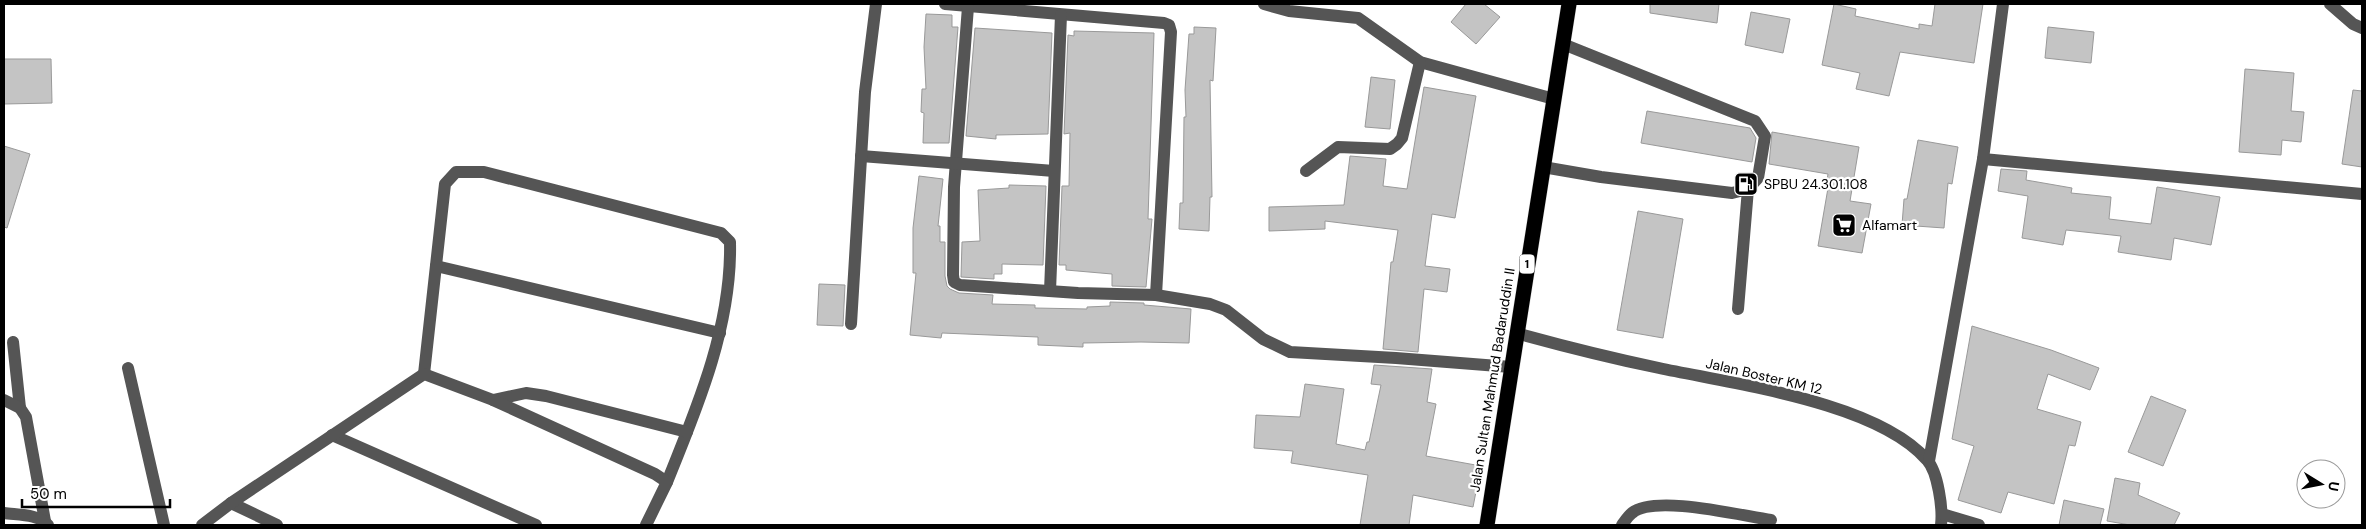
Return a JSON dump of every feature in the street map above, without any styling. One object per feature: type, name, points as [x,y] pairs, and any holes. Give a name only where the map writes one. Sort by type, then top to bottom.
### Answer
[{"type":"highway","name":"Jalan Sultan Mahmud Badaruddin II","points":[[1486,525],[1569,4]]},
{"type":"street","points":[[851,324],[865,92],[876,4]]},
{"type":"street","points":[[945,4],[1164,23],[1169,25],[1156,295]]},
{"type":"street","points":[[1264,4],[1289,10],[1358,18],[1420,62],[1554,99]]},
{"type":"street","points":[[1929,461],[1983,159],[2003,4]]},
{"type":"street","points":[[2330,4],[2353,24],[2362,28]]},
{"type":"street","points":[[968,7],[956,164],[954,282],[960,285],[1050,291],[1156,295],[1210,304],[1226,310],[1263,339],[1290,352],[1511,367]]},
{"type":"street","points":[[1050,291],[1061,15]]},
{"type":"street","points":[[1543,167],[1601,177],[1732,193],[1748,189],[1758,178],[1765,136],[1755,121],[1563,44]]},
{"type":"street","points":[[1306,171],[1338,147],[1390,148],[1397,144],[1402,138],[1420,62]]},
{"type":"street","points":[[861,156],[1054,171]]},
{"type":"street","points":[[1983,159],[2362,194]]},
{"type":"street","points":[[424,374],[445,184],[456,172],[484,172],[721,233],[730,242],[731,264],[720,333],[687,432],[667,482],[646,525]]},
{"type":"street","points":[[1738,308],[1748,189]]},
{"type":"street","points":[[436,266],[720,333]]},
{"type":"street","name":"Jalan Boster KM 12","points":[[1516,334],[1614,359],[1816,402],[1864,418],[1901,437],[1929,461],[1937,482],[1942,520]]},
{"type":"street","points":[[4,513],[26,516],[46,523],[26,417],[20,408],[13,342]]},
{"type":"street","points":[[128,368],[164,525]]},
{"type":"street","points":[[424,374],[493,400],[655,474],[667,482]]},
{"type":"street","points":[[202,525],[424,374]]},
{"type":"street","points":[[493,400],[526,394],[546,396],[687,432]]},
{"type":"street","points":[[4,400],[20,408]]},
{"type":"street","points":[[332,435],[536,525]]},
{"type":"street","points":[[232,503],[277,525]]},
{"type":"street","points":[[1622,525],[1633,512],[1657,505],[1683,506],[1771,520]]},
{"type":"street","points":[[1942,520],[1979,525]]},
{"type":"building","points":[[1466,4],[1484,4],[1500,17],[1476,44],[1451,22]]},
{"type":"building","points":[[1650,4],[1719,4],[1717,23],[1650,13]]},
{"type":"building","points":[[1834,4],[1856,9],[1855,16],[1919,29],[1919,24],[1932,26],[1935,4],[1983,4],[1974,63],[1900,52],[1889,96],[1856,89],[1860,73],[1822,65]]},
{"type":"building","points":[[1751,12],[1790,19],[1783,53],[1745,45]]},
{"type":"building","points":[[926,14],[952,15],[952,27],[958,27],[949,143],[923,143],[924,113],[921,112],[922,89],[926,89],[924,47]]},
{"type":"building","points":[[1194,27],[1216,28],[1213,81],[1210,80],[1212,197],[1210,197],[1209,231],[1179,229],[1180,203],[1183,203],[1184,117],[1186,117],[1185,90],[1189,34],[1194,34]]},
{"type":"building","points":[[2048,27],[2094,32],[2091,63],[2045,58]]},
{"type":"building","points":[[975,28],[1052,33],[1048,134],[996,135],[996,139],[966,136]]},
{"type":"building","points":[[1074,31],[1154,33],[1148,219],[1152,219],[1146,287],[1112,286],[1112,274],[1066,270],[1066,265],[1059,265],[1062,186],[1069,186],[1070,133],[1064,134],[1068,35],[1074,36]]},
{"type":"building","points":[[4,59],[51,59],[52,103],[4,104]]},
{"type":"building","points":[[2245,69],[2294,73],[2291,111],[2304,112],[2301,142],[2282,140],[2281,155],[2239,152]]},
{"type":"building","points":[[1371,77],[1395,80],[1390,129],[1365,127]]},
{"type":"building","points":[[1424,87],[1476,96],[1455,218],[1432,214],[1425,266],[1450,269],[1447,292],[1424,289],[1418,352],[1383,349],[1391,262],[1393,262],[1398,230],[1325,221],[1325,229],[1269,231],[1269,207],[1344,205],[1350,156],[1386,159],[1383,186],[1407,189]]},
{"type":"building","points":[[2353,90],[2362,91],[2362,167],[2342,164]]},
{"type":"building","points":[[1647,111],[1750,128],[1756,138],[1752,162],[1641,143]]},
{"type":"building","points":[[1772,132],[1859,147],[1850,201],[1871,204],[1862,253],[1818,246],[1828,188],[1826,187],[1828,174],[1769,164]]},
{"type":"building","points":[[1918,140],[1958,147],[1952,184],[1948,183],[1944,228],[1902,225],[1904,199],[1907,199]]},
{"type":"building","points":[[4,146],[30,154],[7,228],[4,227]]},
{"type":"building","points":[[2001,169],[2027,171],[2026,180],[2072,188],[2071,193],[2111,197],[2109,219],[2151,224],[2157,187],[2220,197],[2211,245],[2174,238],[2171,260],[2118,252],[2121,236],[2066,230],[2063,245],[2022,238],[2028,196],[1998,191]]},
{"type":"building","points":[[919,176],[943,179],[938,226],[940,226],[940,242],[945,242],[945,276],[947,286],[950,289],[959,293],[993,295],[992,304],[1035,305],[1035,308],[1087,309],[1087,307],[1110,306],[1110,302],[1144,303],[1144,305],[1191,309],[1189,343],[1083,343],[1083,347],[1038,345],[1038,337],[942,333],[941,338],[910,335],[916,273],[913,273],[913,228]]},
{"type":"building","points":[[1009,185],[1046,186],[1043,265],[1002,264],[1002,274],[994,274],[994,279],[961,277],[962,242],[980,241],[978,190],[1009,188]]},
{"type":"building","points":[[1638,211],[1683,219],[1663,338],[1617,330]]},
{"type":"building","points":[[819,284],[845,285],[843,326],[817,325]]},
{"type":"building","points":[[1972,326],[2051,350],[2099,368],[2090,390],[2048,374],[2037,409],[2081,422],[2075,446],[2069,445],[2054,504],[2008,492],[2001,513],[1958,500],[1974,446],[1952,439]]},
{"type":"building","points":[[1374,365],[1432,369],[1427,402],[1436,404],[1426,456],[1481,466],[1473,507],[1413,495],[1409,525],[1360,525],[1368,475],[1291,463],[1293,451],[1254,448],[1256,415],[1300,417],[1305,384],[1344,389],[1336,444],[1365,450],[1367,442],[1369,442],[1381,385],[1371,384]]},
{"type":"building","points":[[2151,396],[2186,410],[2163,466],[2128,452]]},
{"type":"building","points":[[2115,478],[2140,483],[2138,495],[2180,513],[2174,525],[2130,525],[2107,521]]},
{"type":"building","points":[[2064,500],[2104,509],[2100,525],[2059,525]]},
{"type":"place","name":"SPBU 24.301.108","points":[[1746,184]]},
{"type":"place","name":"Alfamart","points":[[1844,225]]}]
